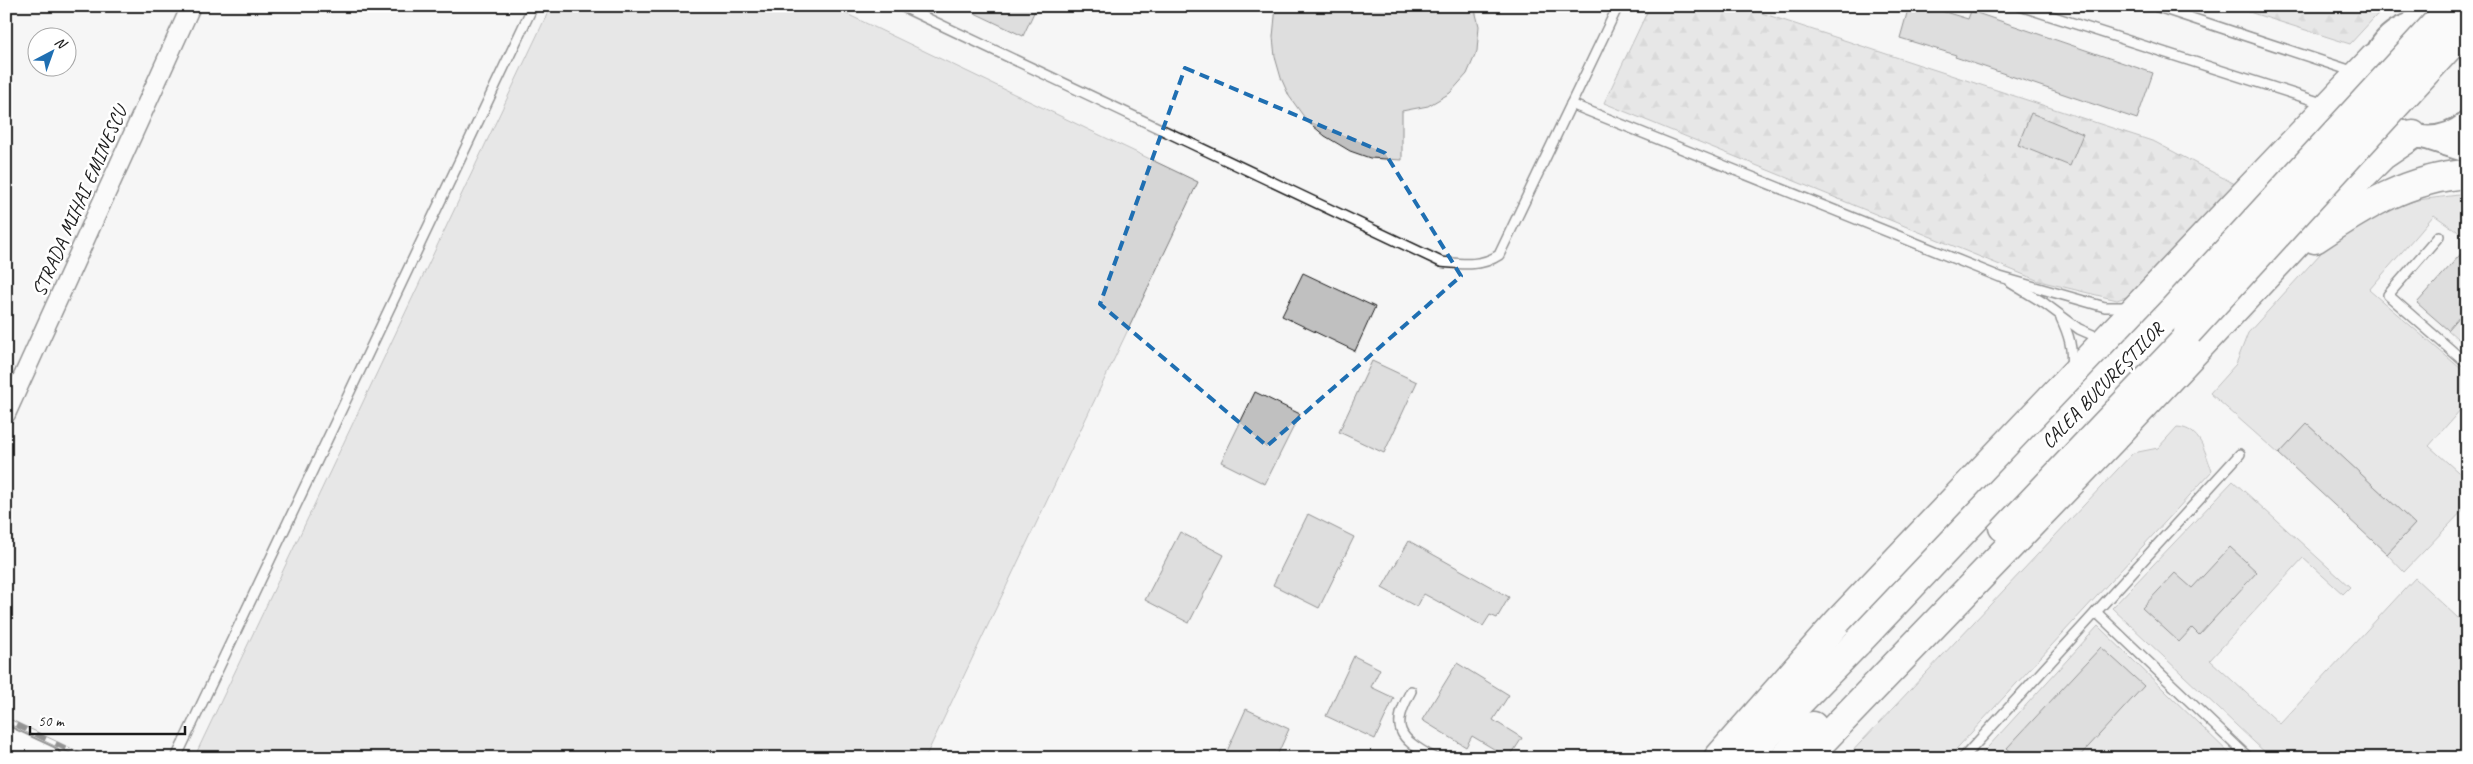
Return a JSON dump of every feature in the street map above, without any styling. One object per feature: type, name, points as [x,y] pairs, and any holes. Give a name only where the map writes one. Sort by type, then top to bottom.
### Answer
[{"type":"highway","name":"CALEA BUCUREȘTILOR","points":[[1784,758],[1868,650],[2167,316],[2452,6]]},
{"type":"highway","name":"CALEA BUCUREȘTILOR","points":[[1745,758],[1868,650],[2188,332],[2467,27]]},
{"type":"highway","points":[[1718,758],[1797,666],[2069,377],[2109,341],[2139,304],[2367,66]]},
{"type":"highway","points":[[1807,758],[2220,326],[2274,266],[2370,168],[2394,147],[2418,136]]},
{"type":"highway","points":[[2274,266],[2342,221],[2383,197],[2421,182],[2467,174]]},
{"type":"highway","points":[[2166,276],[2183,271],[2200,274],[2215,285],[2222,298],[2224,312],[2220,326]]},
{"type":"street","name":"STRADA MIHAI EMINESCU","points":[[6,414],[191,6]]},
{"type":"street","points":[[2467,36],[2424,14],[2388,38],[2367,66],[2375,112],[2395,127],[2467,151]]},
{"type":"street","points":[[2418,136],[2447,134],[2467,122]]},
{"type":"street","points":[[6,738],[50,758]]},
{"type":"lane","points":[[176,758],[533,6]]},
{"type":"lane","points":[[901,6],[1441,262],[1466,265],[1488,262],[1499,255],[1618,6]]},
{"type":"lane","points":[[2020,6],[2330,105]]},
{"type":"lane","points":[[2155,6],[2367,66]]},
{"type":"lane","points":[[1571,104],[2000,277],[2105,307],[2128,307],[2139,304]]},
{"type":"lane","points":[[2439,236],[2388,296],[2467,364]]},
{"type":"lane","points":[[2000,277],[2044,303],[2079,329],[2109,341]]},
{"type":"lane","points":[[2061,317],[2073,352],[2069,377]]},
{"type":"lane","points":[[2131,343],[2146,342],[2161,337]]},
{"type":"lane","points":[[1963,758],[2240,454]]},
{"type":"lane","points":[[2096,612],[2249,758]]},
{"type":"lane","points":[[1411,691],[1399,713],[1398,726],[1406,738],[1434,758]]},
{"type":"highlighted area","points":[[1185,68],[1385,153],[1461,276],[1267,446],[1100,304]]},
{"type":"green space","points":[[551,6],[830,6],[1198,182],[925,758],[194,758]]},
{"type":"green space","points":[[1650,6],[1740,6],[2155,142],[2235,184],[2138,293],[2117,300],[2039,281],[1604,103]]},
{"type":"green space","points":[[2230,6],[2385,6],[2350,44]]},
{"type":"green space","points":[[2467,194],[2467,238],[2434,215],[2369,290],[2467,374],[2467,402],[2429,446],[2467,480],[2467,506],[2404,572],[2387,554],[2415,524],[2307,424],[2279,454],[2210,393],[2236,364],[2248,333],[2331,242],[2384,211],[2417,200]]},
{"type":"green space","points":[[2467,308],[2467,347],[2448,330]]},
{"type":"green space","points":[[2177,427],[2185,428],[2197,437],[2204,449],[2212,471],[1948,758],[1846,758],[2133,453],[2158,448]]},
{"type":"green space","points":[[2233,481],[2350,587],[2343,594],[2303,558],[2210,660],[2280,724],[2415,578],[2458,618],[2467,610],[2467,758],[2271,758],[2112,608]]},
{"type":"green space","points":[[2098,626],[2234,758],[1978,758]]},
{"type":"building","points":[[960,6],[1037,6],[1023,36]]},
{"type":"building","points":[[1276,6],[1474,6],[1479,26],[1477,51],[1467,74],[1450,93],[1428,106],[1402,111],[1402,160],[1370,158],[1350,151],[1325,136],[1307,121],[1289,96],[1275,57],[1273,37]]},
{"type":"building","points":[[1909,6],[1925,6],[1968,19],[1971,11],[2153,73],[2137,119],[1955,57],[1956,55],[1900,38]]},
{"type":"building","points":[[2031,113],[2083,134],[2070,166],[2018,145]]},
{"type":"building","points":[[2467,247],[2467,308],[2448,330],[2417,303]]},
{"type":"building","points":[[1303,273],[1375,307],[1355,351],[1282,316]]},
{"type":"building","points":[[1372,361],[1417,382],[1384,453],[1339,432]]},
{"type":"building","points":[[1255,392],[1300,414],[1265,484],[1221,462]]},
{"type":"building","points":[[2307,424],[2415,524],[2387,554],[2279,454]]},
{"type":"building","points":[[1308,514],[1354,537],[1319,608],[1273,585]]},
{"type":"building","points":[[1180,532],[1224,555],[1189,623],[1145,600]]},
{"type":"building","points":[[1409,541],[1509,597],[1497,618],[1490,615],[1483,626],[1424,594],[1417,607],[1382,588]]},
{"type":"building","points":[[2230,547],[2257,572],[2199,635],[2192,628],[2179,642],[2142,608],[2175,573],[2192,588]]},
{"type":"building","points":[[2101,647],[2144,686],[2078,758],[2018,758],[2007,748]]},
{"type":"building","points":[[1354,656],[1380,669],[1371,687],[1394,698],[1375,739],[1326,716]]},
{"type":"building","points":[[1457,663],[1509,695],[1493,720],[1522,738],[1509,758],[1472,736],[1466,747],[1422,720]]},
{"type":"building","points":[[1246,709],[1289,729],[1276,758],[1224,758]]},
{"type":"railway","points":[[6,720],[86,758]]}]
